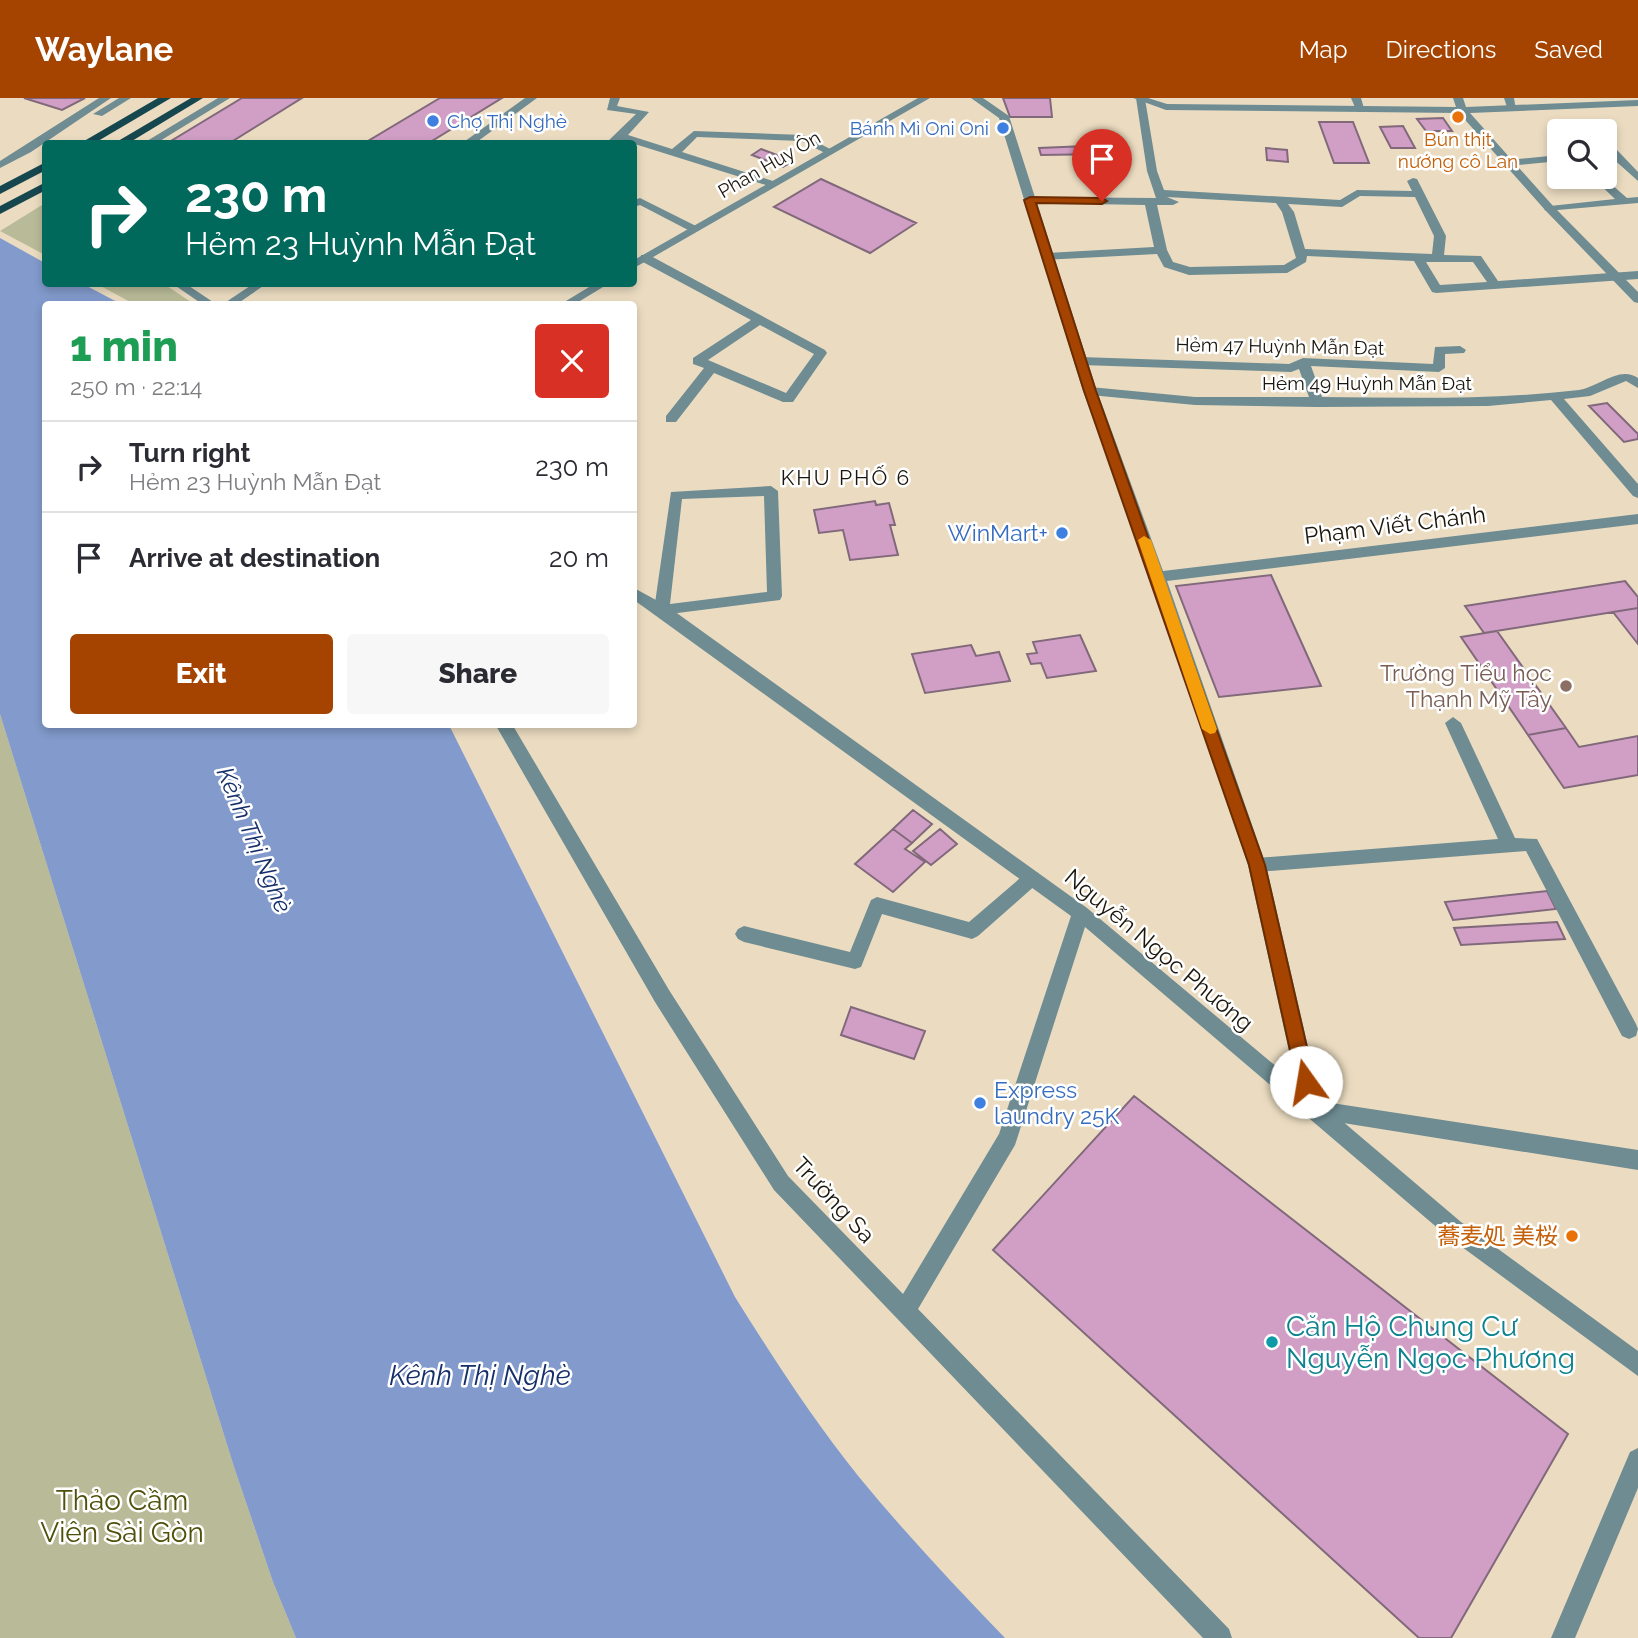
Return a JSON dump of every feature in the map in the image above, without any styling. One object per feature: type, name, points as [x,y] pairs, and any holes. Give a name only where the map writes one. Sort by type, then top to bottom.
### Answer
[{"type":"main road","points":[[92,140],[166,98]]},
{"type":"main road","points":[[125,140],[198,98]]},
{"type":"main road","points":[[0,191],[42,167]]},
{"type":"main road","points":[[0,211],[42,187]]},
{"type":"street","points":[[47,137],[76,114],[106,98]]},
{"type":"street","points":[[0,165],[47,137],[126,98]]},
{"type":"street","points":[[155,140],[225,98]]},
{"type":"street","points":[[472,140],[533,98]]},
{"type":"street","points":[[615,98],[611,108],[644,112],[616,140]]},
{"type":"street","name":"Phan Huy Ôn","points":[[639,261],[925,98]]},
{"type":"street","points":[[976,98],[1004,116],[1090,391],[1158,577],[1257,865],[1312,1109],[1638,1160]]},
{"type":"street","points":[[1285,207],[1302,259],[1287,269],[1189,271],[1168,264],[1161,250],[1158,199],[1139,98],[1166,107],[1361,110],[1462,110],[1511,103],[1638,103]]},
{"type":"street","points":[[1356,98],[1361,110]]},
{"type":"street","points":[[1458,98],[1462,110],[1550,209],[1638,299]]},
{"type":"street","points":[[676,152],[694,134],[803,138],[829,151]]},
{"type":"street","points":[[621,136],[635,140]]},
{"type":"street","points":[[637,141],[772,184]]},
{"type":"street","points":[[1617,156],[1638,178]]},
{"type":"street","points":[[1513,167],[1547,160]]},
{"type":"street","points":[[1513,167],[1547,168]]},
{"type":"street","points":[[1413,181],[1440,236],[1438,258]]},
{"type":"street","points":[[1610,189],[1624,201]]},
{"type":"street","points":[[1030,200],[1158,199],[1285,207],[1342,204],[1357,193],[1421,194]]},
{"type":"street","points":[[1550,209],[1638,200]]},
{"type":"street","points":[[637,201],[694,229]]},
{"type":"street","points":[[1047,257],[1161,250]]},
{"type":"street","points":[[1300,252],[1477,258],[1495,285]]},
{"type":"street","points":[[1418,258],[1436,289],[1638,275]]},
{"type":"street","points":[[639,261],[760,320],[821,353],[788,399],[698,361],[760,320]]},
{"type":"street","points":[[184,287],[205,301]]},
{"type":"street","points":[[234,301],[255,287]]},
{"type":"street","points":[[572,301],[597,287]]},
{"type":"street","name":"Hẻm 47 Huỳnh Mẫn Đạt","points":[[1081,360],[1291,368],[1303,362],[1439,369],[1439,349],[1460,351]]},
{"type":"street","points":[[1303,362],[1317,403]]},
{"type":"street","points":[[671,419],[712,367]]},
{"type":"street","name":"Hẻm 49 Huỳnh Mẫn Đạt","points":[[1090,391],[1195,401],[1488,402],[1585,393],[1626,376],[1638,384]]},
{"type":"street","points":[[1554,396],[1638,493]]},
{"type":"street","points":[[771,491],[775,596],[662,610],[676,495],[771,491]]},
{"type":"street","name":"Phạm Viết Chánh","points":[[1158,577],[1635,523]]},
{"type":"street","name":"Nguyễn Ngọc Phương","points":[[637,595],[662,610],[1081,913],[1454,1229],[1638,1365]]},
{"type":"street","points":[[1453,723],[1510,846]]},
{"type":"street","name":"Trường Sa","points":[[505,728],[662,996],[782,1183],[1220,1638]]},
{"type":"street","points":[[1257,865],[1531,844],[1629,1030]]},
{"type":"street","points":[[744,934],[855,961],[877,905],[972,931],[1032,878]]},
{"type":"street","points":[[905,1310],[1008,1138],[1081,913]]},
{"type":"street","points":[[1563,1638],[1638,1460]]},
{"type":"green space","points":[[42,205],[42,253],[0,231]]},
{"type":"green space","points":[[103,287],[168,287],[190,301],[128,301]]},
{"type":"green space","name":"Thảo Cầm Viên Sài Gòn","points":[[0,714],[234,1467],[273,1582],[296,1638],[0,1638]]},
{"type":"water","name":"Kênh Thị Nghè","points":[[0,238],[42,261],[42,287],[89,287],[115,301],[42,301],[42,728],[450,728],[735,1297],[810,1411],[859,1477],[930,1559],[1005,1638],[296,1638],[273,1582],[234,1467],[0,714]]},
{"type":"building","points":[[24,98],[85,98],[62,110]]},
{"type":"building","points":[[242,98],[302,98],[234,140],[173,140]]},
{"type":"building","name":"Chợ Thị Nghè","points":[[440,98],[502,98],[434,140],[370,140]]},
{"type":"building","points":[[1003,98],[1050,98],[1052,117],[1010,117]]},
{"type":"building","points":[[1443,118],[1452,131],[1426,131],[1417,119]]},
{"type":"building","points":[[1319,122],[1353,122],[1369,163],[1334,163]]},
{"type":"building","points":[[1403,126],[1415,148],[1391,148],[1380,127]]},
{"type":"building","points":[[1104,147],[1106,154],[1041,155],[1039,148]]},
{"type":"building","points":[[1266,148],[1287,150],[1288,162],[1267,160]]},
{"type":"building","points":[[761,149],[793,161],[783,167],[752,155]]},
{"type":"building","points":[[821,179],[916,223],[870,253],[774,207]]},
{"type":"building","points":[[1607,403],[1638,434],[1638,439],[1624,442],[1589,406]]},
{"type":"building","points":[[875,501],[876,505],[889,503],[895,525],[890,525],[898,555],[850,560],[843,530],[819,533],[814,510]]},
{"type":"building","points":[[1271,575],[1321,686],[1219,697],[1176,586]]},
{"type":"building","points":[[1625,581],[1638,597],[1638,608],[1484,633],[1465,606]]},
{"type":"building","points":[[1638,608],[1638,644],[1613,612]]},
{"type":"building","points":[[1497,631],[1566,728],[1528,735],[1461,637]]},
{"type":"building","points":[[1080,635],[1096,671],[1047,678],[1041,663],[1031,664],[1027,654],[1037,653],[1033,642]]},
{"type":"building","points":[[971,645],[976,656],[999,652],[1010,681],[925,693],[912,654]]},
{"type":"building","points":[[1566,728],[1579,747],[1638,736],[1638,775],[1564,788],[1528,735]]},
{"type":"building","points":[[913,810],[932,824],[912,843],[893,829]]},
{"type":"building","points":[[893,829],[912,843],[905,849],[925,862],[893,892],[855,864]]},
{"type":"building","points":[[940,829],[957,844],[931,865],[913,851]]},
{"type":"building","points":[[1547,891],[1556,909],[1453,920],[1445,902]]},
{"type":"building","points":[[1557,922],[1565,939],[1461,945],[1454,928]]},
{"type":"building","points":[[851,1007],[925,1031],[914,1059],[841,1035]]},
{"type":"building","name":"Căn Hộ Chung Cư Nguyễn Ngọc Phương","points":[[1134,1096],[1568,1434],[1451,1638],[1419,1638],[993,1250]]},
{"type":"slow traffic","points":[[1144,540],[1210,729]]},
{"type":"place","name":"Bún thịt nướng cô Lan","points":[[1458,117]]},
{"type":"place","name":"Chợ Thị Nghè","points":[[433,121]]},
{"type":"place","name":"Bánh Mì Oni Oni","points":[[1003,128]]},
{"type":"place","name":"WinMart+","points":[[1062,533]]},
{"type":"place","name":"Trường Tiểu học Thạnh Mỹ Tây","points":[[1566,686]]},
{"type":"place","name":"Express laundry 25K","points":[[980,1103]]},
{"type":"place","name":"蕎麦処 美桜","points":[[1572,1236]]},
{"type":"place","name":"Căn Hộ Chung Cư Nguyễn Ngọc Phương","points":[[1272,1342]]},
{"type":"district","name":"KHU PHỐ 6","points":[[846,478]]},
{"type":"route","points":[[1102,201],[1030,200],[1090,391],[1158,577],[1257,865],[1306,1082]]}]
